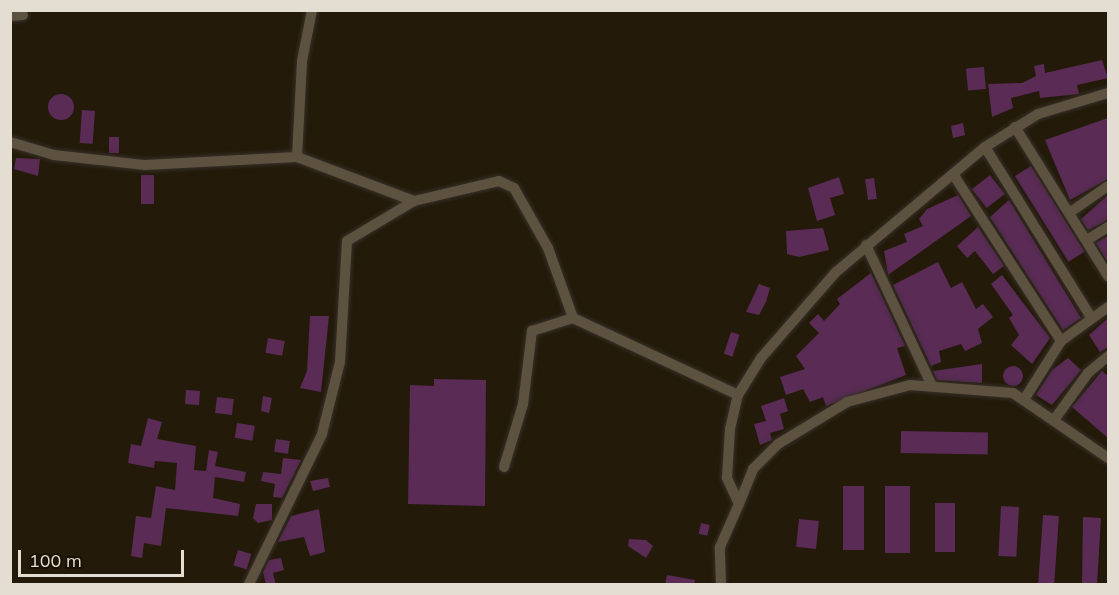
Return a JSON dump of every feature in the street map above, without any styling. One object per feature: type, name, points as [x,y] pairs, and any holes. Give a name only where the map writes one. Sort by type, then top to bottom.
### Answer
[{"type":"street","points":[[297,157],[302,61],[312,10]]},
{"type":"street","points":[[10,16],[23,15]]},
{"type":"street","points":[[739,504],[727,478],[738,395],[761,358],[808,302],[866,245],[985,147],[1038,114],[1108,93]]},
{"type":"street","points":[[1015,127],[1107,270]]},
{"type":"street","points":[[10,142],[54,155],[145,165],[297,157],[414,201]]},
{"type":"street","points":[[985,147],[1090,316]]},
{"type":"street","points":[[953,174],[1061,341]]},
{"type":"street","points":[[249,585],[322,434],[340,362],[346,241],[414,201],[499,181],[514,188],[548,248],[573,318]]},
{"type":"street","points":[[1069,213],[1108,186]]},
{"type":"street","points":[[1087,240],[1108,227]]},
{"type":"street","points":[[866,245],[932,386]]},
{"type":"street","points":[[1025,398],[1061,341],[1090,316],[1108,307]]},
{"type":"street","points":[[504,467],[523,404],[532,331],[573,318],[738,395]]},
{"type":"street","points":[[1054,420],[1088,373],[1108,356]]},
{"type":"street","points":[[721,585],[720,547],[753,469],[820,416],[885,388],[932,386],[1025,398],[1108,456]]},
{"type":"building","points":[[1102,60],[1108,78],[1077,85],[1079,94],[1040,98],[1039,91],[1011,98],[1013,108],[992,117],[988,84],[1022,83],[1036,76],[1034,66],[1044,64],[1045,73]]},
{"type":"building","points":[[984,67],[986,89],[968,90],[966,69]]},
{"type":"building","points":[[61,94],[70,98],[74,107],[70,116],[61,120],[52,116],[48,107],[52,98]]},
{"type":"building","points":[[82,110],[95,111],[93,144],[80,143]]},
{"type":"building","points":[[1108,118],[1108,179],[1070,200],[1045,140]]},
{"type":"building","points":[[963,123],[965,135],[953,138],[951,126]]},
{"type":"building","points":[[109,137],[119,137],[119,153],[109,153]]},
{"type":"building","points":[[16,158],[40,159],[38,176],[14,169]]},
{"type":"building","points":[[1031,166],[1085,252],[1068,262],[1015,176]]},
{"type":"building","points":[[141,175],[154,175],[154,204],[141,204]]},
{"type":"building","points":[[990,175],[1005,194],[987,208],[972,189]]},
{"type":"building","points":[[839,177],[844,194],[830,198],[835,215],[817,221],[808,188]]},
{"type":"building","points":[[874,178],[877,199],[868,200],[865,179]]},
{"type":"building","points":[[958,195],[971,216],[888,275],[884,251],[907,242],[904,234],[923,226],[919,219],[927,209]]},
{"type":"building","points":[[1108,195],[1108,220],[1088,230],[1081,219]]},
{"type":"building","points":[[1009,200],[1081,318],[1063,330],[990,217]]},
{"type":"building","points":[[978,227],[1004,266],[993,274],[975,251],[967,258],[957,246]]},
{"type":"building","points":[[823,228],[829,250],[799,257],[787,254],[786,231]]},
{"type":"building","points":[[1108,236],[1108,263],[1096,243]]},
{"type":"building","points":[[938,262],[951,288],[962,282],[976,309],[983,304],[993,317],[978,329],[982,343],[965,351],[961,344],[939,351],[941,362],[931,366],[893,285]]},
{"type":"building","points":[[871,273],[905,346],[897,348],[906,375],[826,406],[823,397],[810,402],[803,389],[786,395],[780,377],[805,369],[796,356],[819,333],[809,323],[818,314],[824,321],[840,304],[837,299]]},
{"type":"building","points":[[1002,275],[1050,338],[1032,364],[1011,345],[1019,335],[1009,318],[1013,315],[991,284]]},
{"type":"building","points":[[759,284],[770,288],[759,315],[746,312]]},
{"type":"building","points":[[310,316],[329,316],[321,392],[300,388],[307,371]]},
{"type":"building","points":[[1108,318],[1108,347],[1100,352],[1089,335]]},
{"type":"building","points":[[731,332],[740,335],[732,357],[724,354]]},
{"type":"building","points":[[268,338],[285,341],[282,356],[265,353]]},
{"type":"building","points":[[1068,358],[1081,370],[1052,405],[1036,395],[1052,370]]},
{"type":"building","points":[[982,364],[982,383],[937,380],[933,371]]},
{"type":"building","points":[[1013,366],[1020,369],[1023,376],[1020,383],[1013,386],[1006,383],[1003,376],[1006,369]]},
{"type":"building","points":[[1102,371],[1108,376],[1108,438],[1072,407]]},
{"type":"building","points":[[434,379],[486,380],[485,506],[408,504],[410,385],[434,386]]},
{"type":"building","points":[[186,390],[200,391],[199,405],[185,404]]},
{"type":"building","points":[[263,396],[272,398],[269,413],[261,411]]},
{"type":"building","points":[[217,397],[234,399],[232,415],[215,413]]},
{"type":"building","points":[[784,398],[788,411],[780,414],[784,429],[770,433],[772,440],[760,445],[754,424],[766,421],[761,406]]},
{"type":"building","points":[[148,418],[162,422],[157,439],[196,446],[194,470],[206,471],[209,450],[218,452],[215,466],[246,472],[244,482],[215,477],[213,498],[240,504],[238,516],[166,508],[161,546],[144,543],[142,558],[131,556],[136,516],[151,518],[156,486],[175,490],[177,463],[155,461],[154,468],[128,463],[131,444],[141,446]]},
{"type":"building","points":[[237,423],[255,426],[252,441],[235,438]]},
{"type":"building","points":[[901,431],[988,433],[988,455],[901,453]]},
{"type":"building","points":[[276,439],[290,441],[288,454],[274,452]]},
{"type":"building","points":[[283,458],[301,460],[282,498],[273,497],[275,484],[261,481],[263,472],[281,474]]},
{"type":"building","points":[[328,478],[330,487],[313,491],[310,481]]},
{"type":"building","points":[[843,486],[864,486],[864,550],[843,550]]},
{"type":"building","points":[[885,486],[910,486],[910,553],[885,553]]},
{"type":"building","points":[[935,503],[955,503],[955,552],[935,552]]},
{"type":"building","points":[[256,504],[272,504],[272,520],[258,523],[253,518]]},
{"type":"building","points":[[1001,506],[1019,507],[1016,557],[998,556]]},
{"type":"building","points":[[319,509],[325,552],[310,556],[304,537],[278,542],[291,516]]},
{"type":"building","points":[[1043,515],[1059,516],[1054,584],[1038,584]]},
{"type":"building","points":[[1083,517],[1101,518],[1097,585],[1082,585]]},
{"type":"building","points":[[799,519],[819,521],[816,549],[796,547]]},
{"type":"building","points":[[701,523],[710,525],[707,536],[699,534]]},
{"type":"building","points":[[629,539],[646,540],[653,546],[646,558],[628,546]]},
{"type":"building","points":[[238,550],[251,554],[247,569],[233,565]]},
{"type":"building","points":[[281,558],[284,570],[273,573],[276,585],[266,585],[263,572],[269,560]]},
{"type":"building","points":[[667,575],[695,580],[694,585],[665,585]]}]
